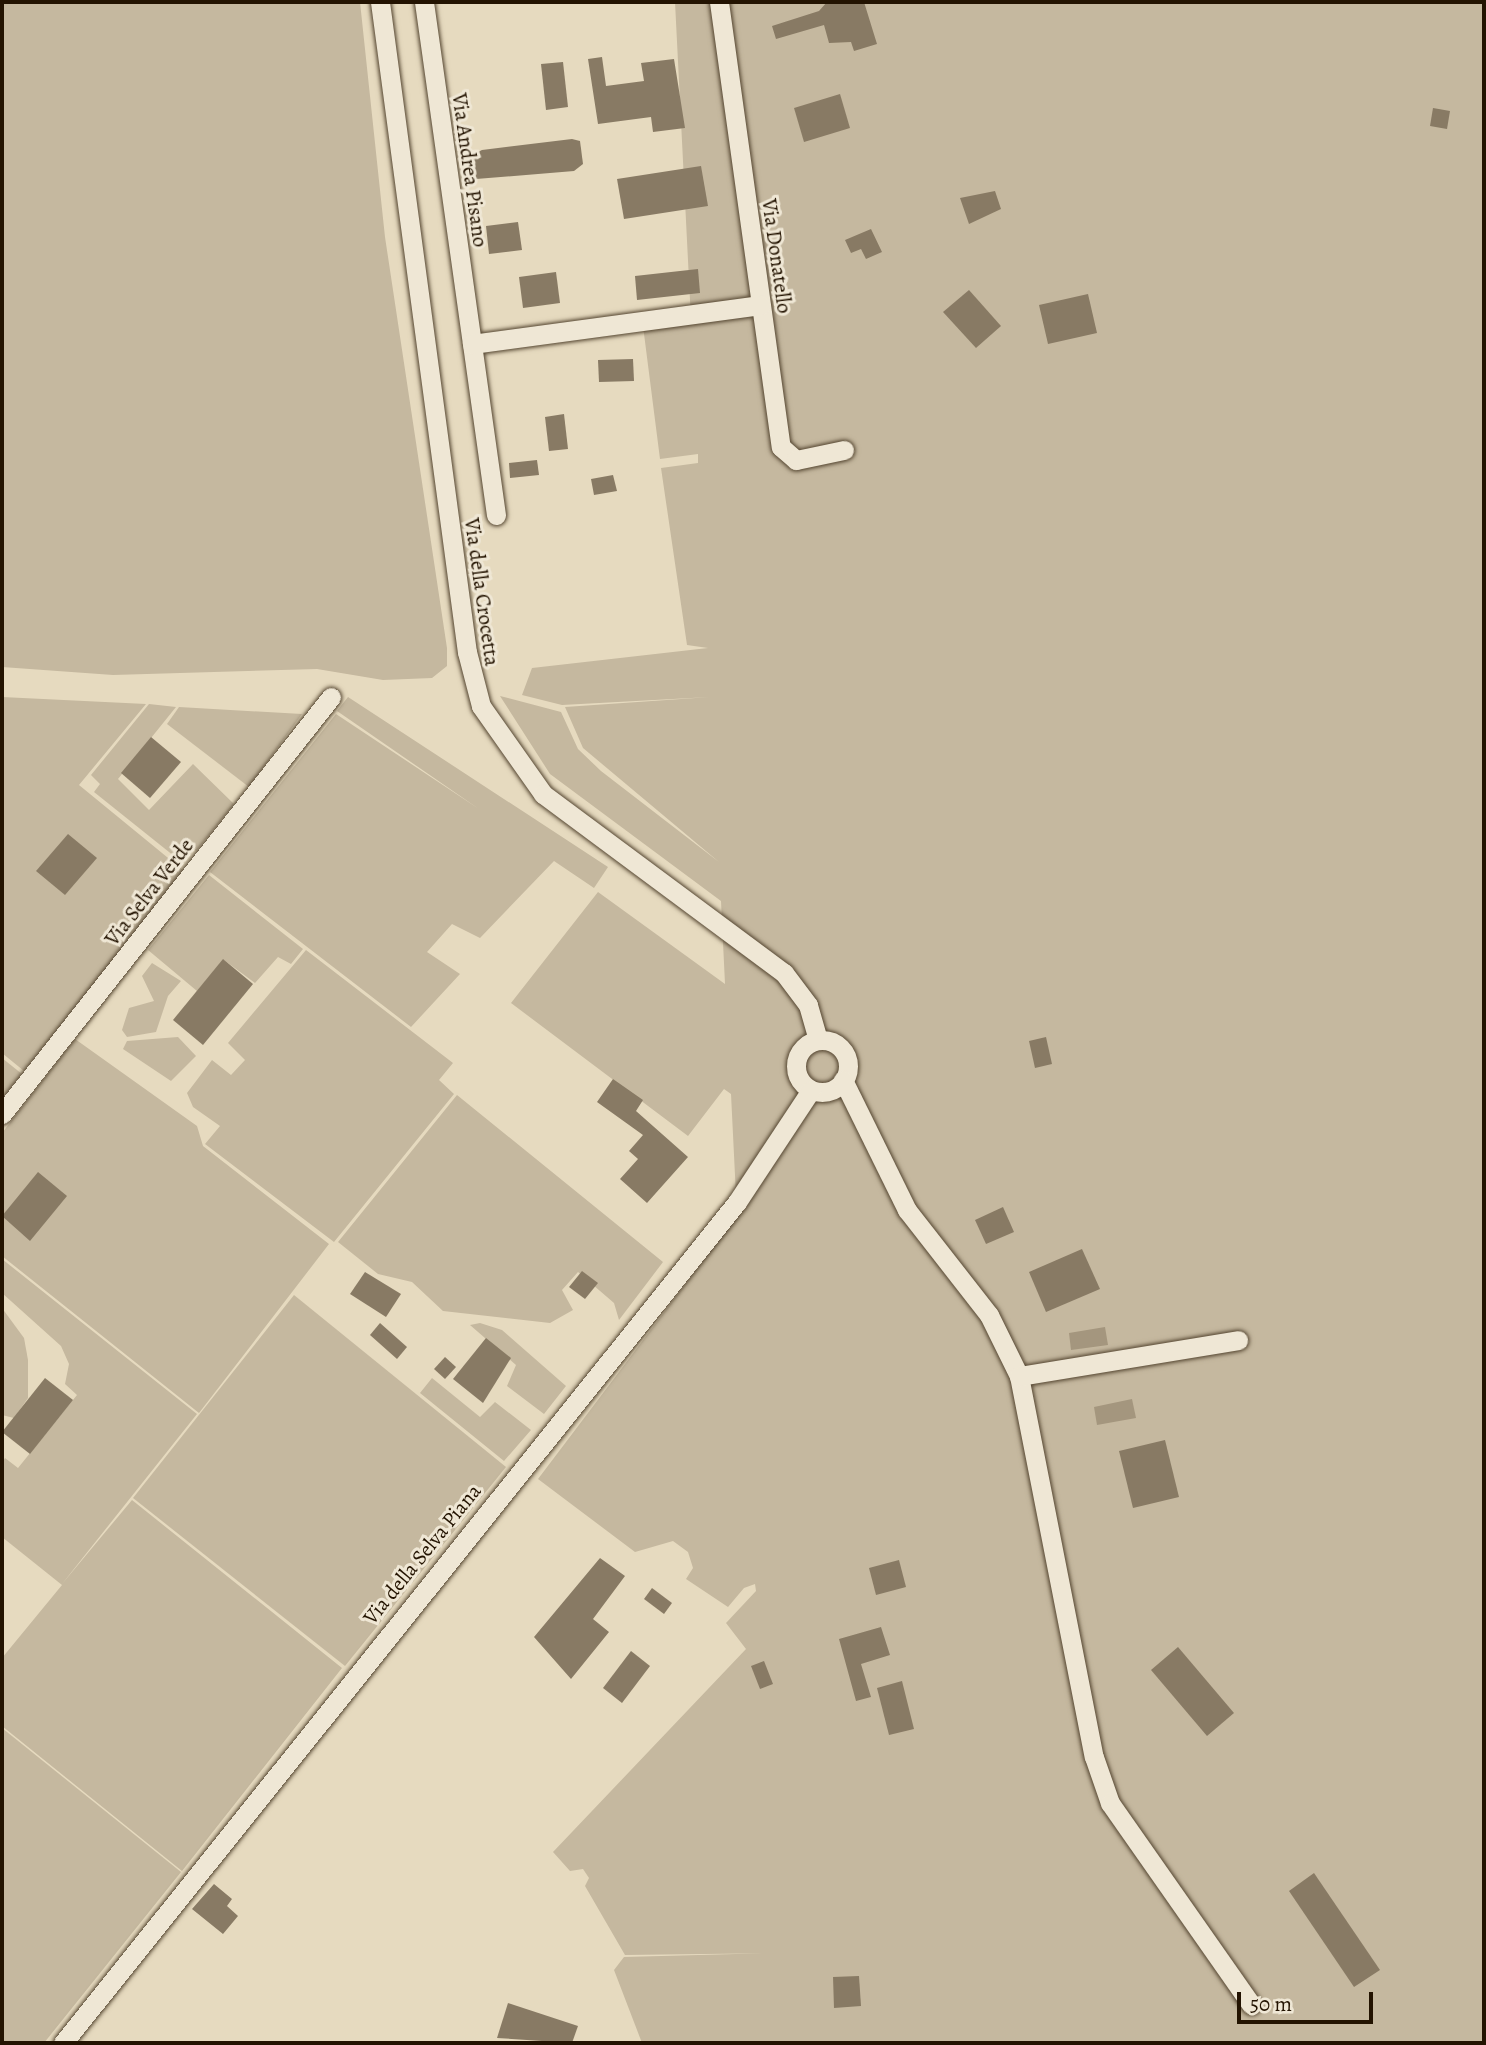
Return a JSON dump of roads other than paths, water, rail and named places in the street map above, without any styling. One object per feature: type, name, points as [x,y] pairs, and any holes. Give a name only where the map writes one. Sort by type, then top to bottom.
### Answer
[{"type":"street","name":"Via della Crocetta","points":[[380,2],[467,652],[481,706],[543,794],[784,973],[807,1005],[818,1040]]},
{"type":"street","name":"Via Andrea Pisano","points":[[424,2],[496,515]]},
{"type":"street","name":"Via Donatello","points":[[719,2],[760,304],[784,453],[805,460],[844,450]]},
{"type":"street","points":[[472,344],[760,304]]},
{"type":"street","name":"Via Selva Verde","points":[[2,1114],[331,697]]},
{"type":"street","points":[[843,1080],[829,1091],[811,1090],[799,1079],[796,1062],[803,1047],[818,1040],[835,1043],[846,1055],[843,1080],[907,1210],[989,1315],[1019,1376],[1102,1781],[1128,1834],[1251,2004]]},
{"type":"street","name":"Via della Selva Piana","points":[[62,2043],[737,1202],[811,1090]]},
{"type":"street","points":[[1019,1376],[1238,1340]]}]
